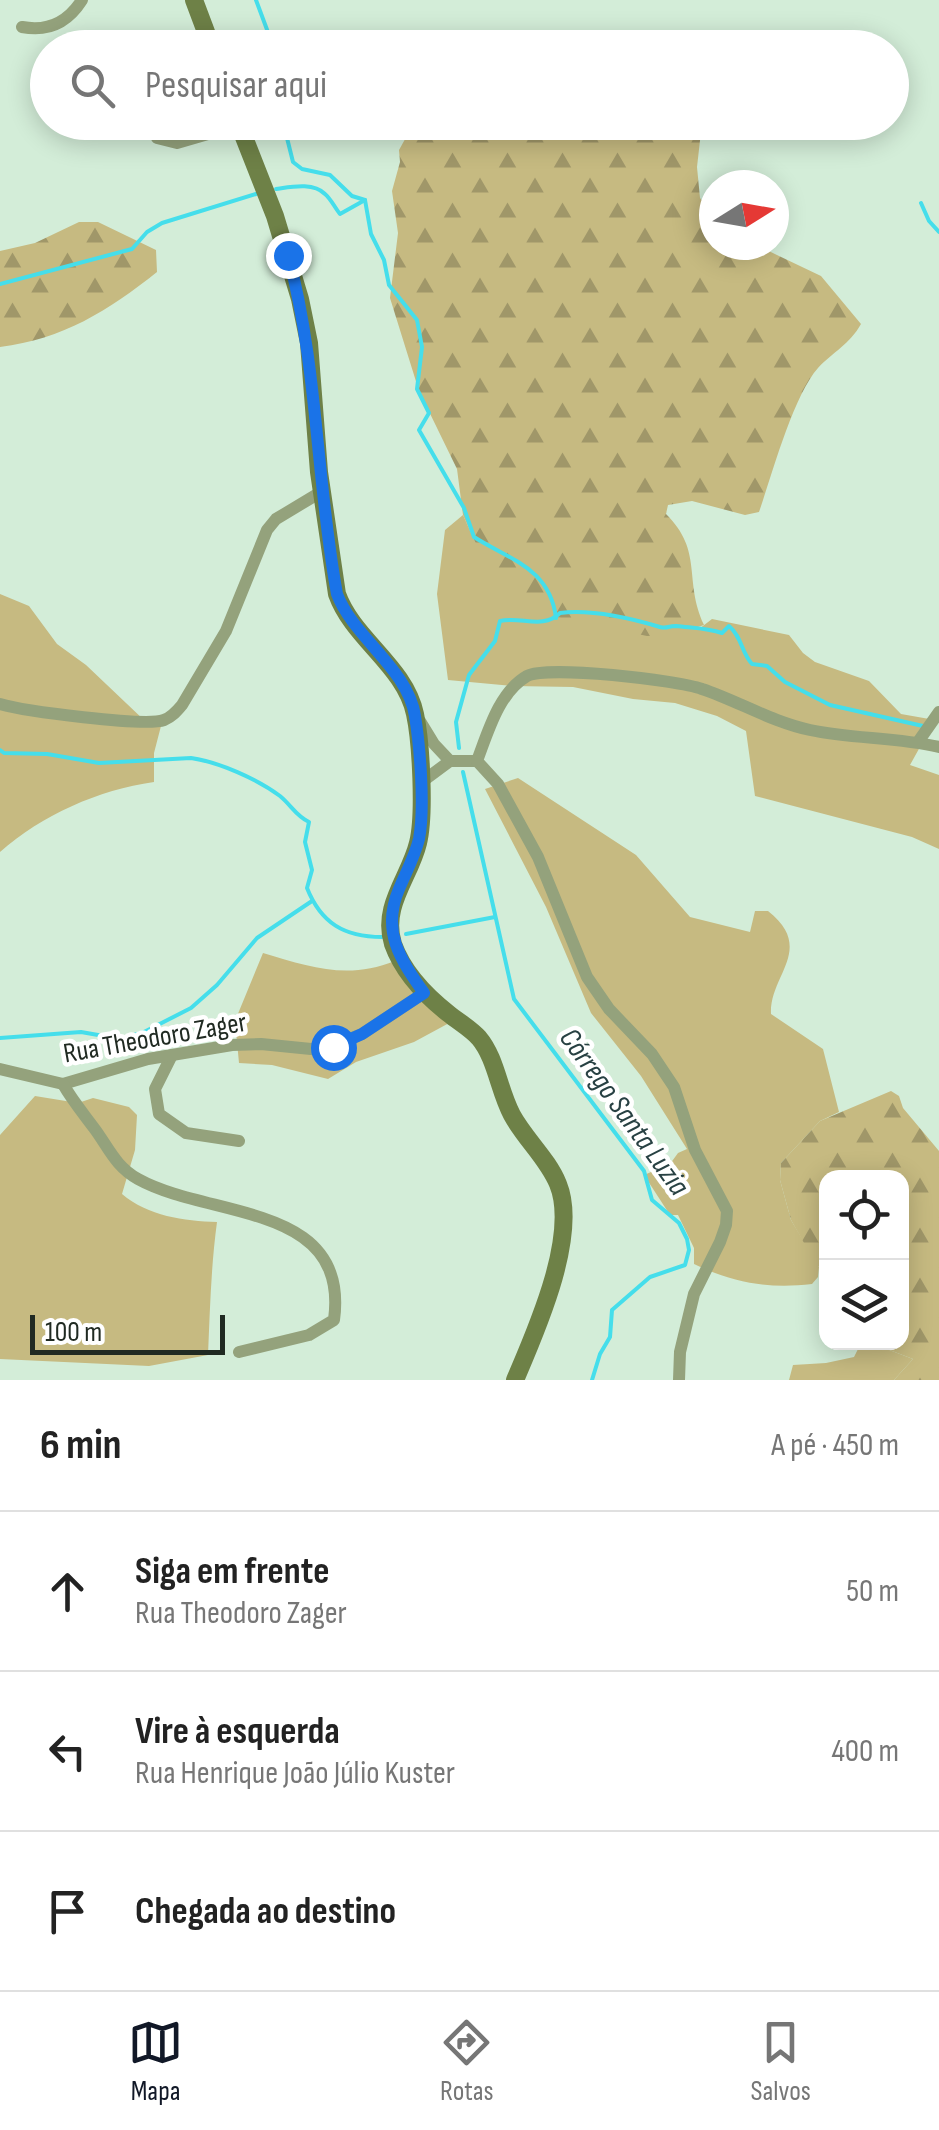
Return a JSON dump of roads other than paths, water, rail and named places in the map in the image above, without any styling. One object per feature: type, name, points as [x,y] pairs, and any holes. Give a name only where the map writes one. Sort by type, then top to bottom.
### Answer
[{"type":"street","points":[[22,26],[45,29],[74,13],[82,0]]},
{"type":"street","points":[[194,0],[205,30]]},
{"type":"street","points":[[245,140],[275,216],[300,299],[322,492],[342,608],[395,674],[434,744],[450,761]]},
{"type":"street","points":[[0,704],[130,723],[163,721],[173,715],[226,631],[268,530],[276,520],[322,492]]},
{"type":"street","points":[[477,760],[488,730],[510,692],[524,678],[542,670],[686,684],[804,729],[939,747]]},
{"type":"street","points":[[415,712],[421,828],[418,845],[393,904],[390,926],[401,959],[424,993],[478,1037],[515,1121],[561,1190],[566,1228],[538,1326],[515,1380]]},
{"type":"street","points":[[918,742],[939,712]]},
{"type":"street","points":[[419,784],[450,761],[477,760]]},
{"type":"street","points":[[477,760],[498,784],[538,856],[587,977],[609,1009],[652,1054],[674,1088],[694,1150],[727,1211],[720,1242],[694,1294],[680,1352],[679,1380]]},
{"type":"street","name":"Rua Theodoro Zager","points":[[0,1068],[63,1084],[172,1054],[261,1044],[305,1050],[333,1047],[362,1034],[424,993]]},
{"type":"street","points":[[172,1054],[156,1089],[160,1114],[186,1133],[239,1141]]},
{"type":"street","points":[[63,1084],[117,1164],[140,1181],[280,1225],[309,1239],[325,1255],[334,1290],[334,1320],[309,1335],[239,1352]]},
{"type":"waterway","points":[[256,0],[267,30]]},
{"type":"waterway","points":[[288,140],[293,162],[302,169],[330,175],[352,196],[365,200]]},
{"type":"waterway","points":[[276,189],[302,186],[320,190],[340,214],[365,200]]},
{"type":"waterway","points":[[0,284],[132,249],[147,232],[162,223],[256,194]]},
{"type":"waterway","points":[[365,200],[371,234],[384,260],[389,285],[417,320],[422,347],[417,389],[429,413],[419,430],[464,508],[474,537],[537,576],[546,587],[556,618]]},
{"type":"waterway","points":[[921,203],[939,232]]},
{"type":"waterway","name":"Córrego Santa Luzia","points":[[459,748],[456,722],[469,675],[495,641],[500,621],[539,622],[572,612],[663,628],[676,626],[722,633],[729,626],[752,664],[767,666],[785,682],[830,705],[923,726]]},
{"type":"waterway","points":[[0,750],[99,763],[191,758],[249,778],[280,796],[309,822],[305,842],[312,870],[307,888],[319,910],[345,931],[382,937]]},
{"type":"waterway","name":"Córrego Santa Luzia","points":[[463,772],[514,999],[644,1171],[652,1200],[679,1223],[687,1239],[685,1265],[650,1277],[612,1310],[610,1337],[592,1380]]},
{"type":"waterway","points":[[0,1038],[81,1032],[121,1039],[144,1032],[191,1008],[217,985],[257,938],[312,901]]},
{"type":"waterway","points":[[406,934],[495,917]]}]
